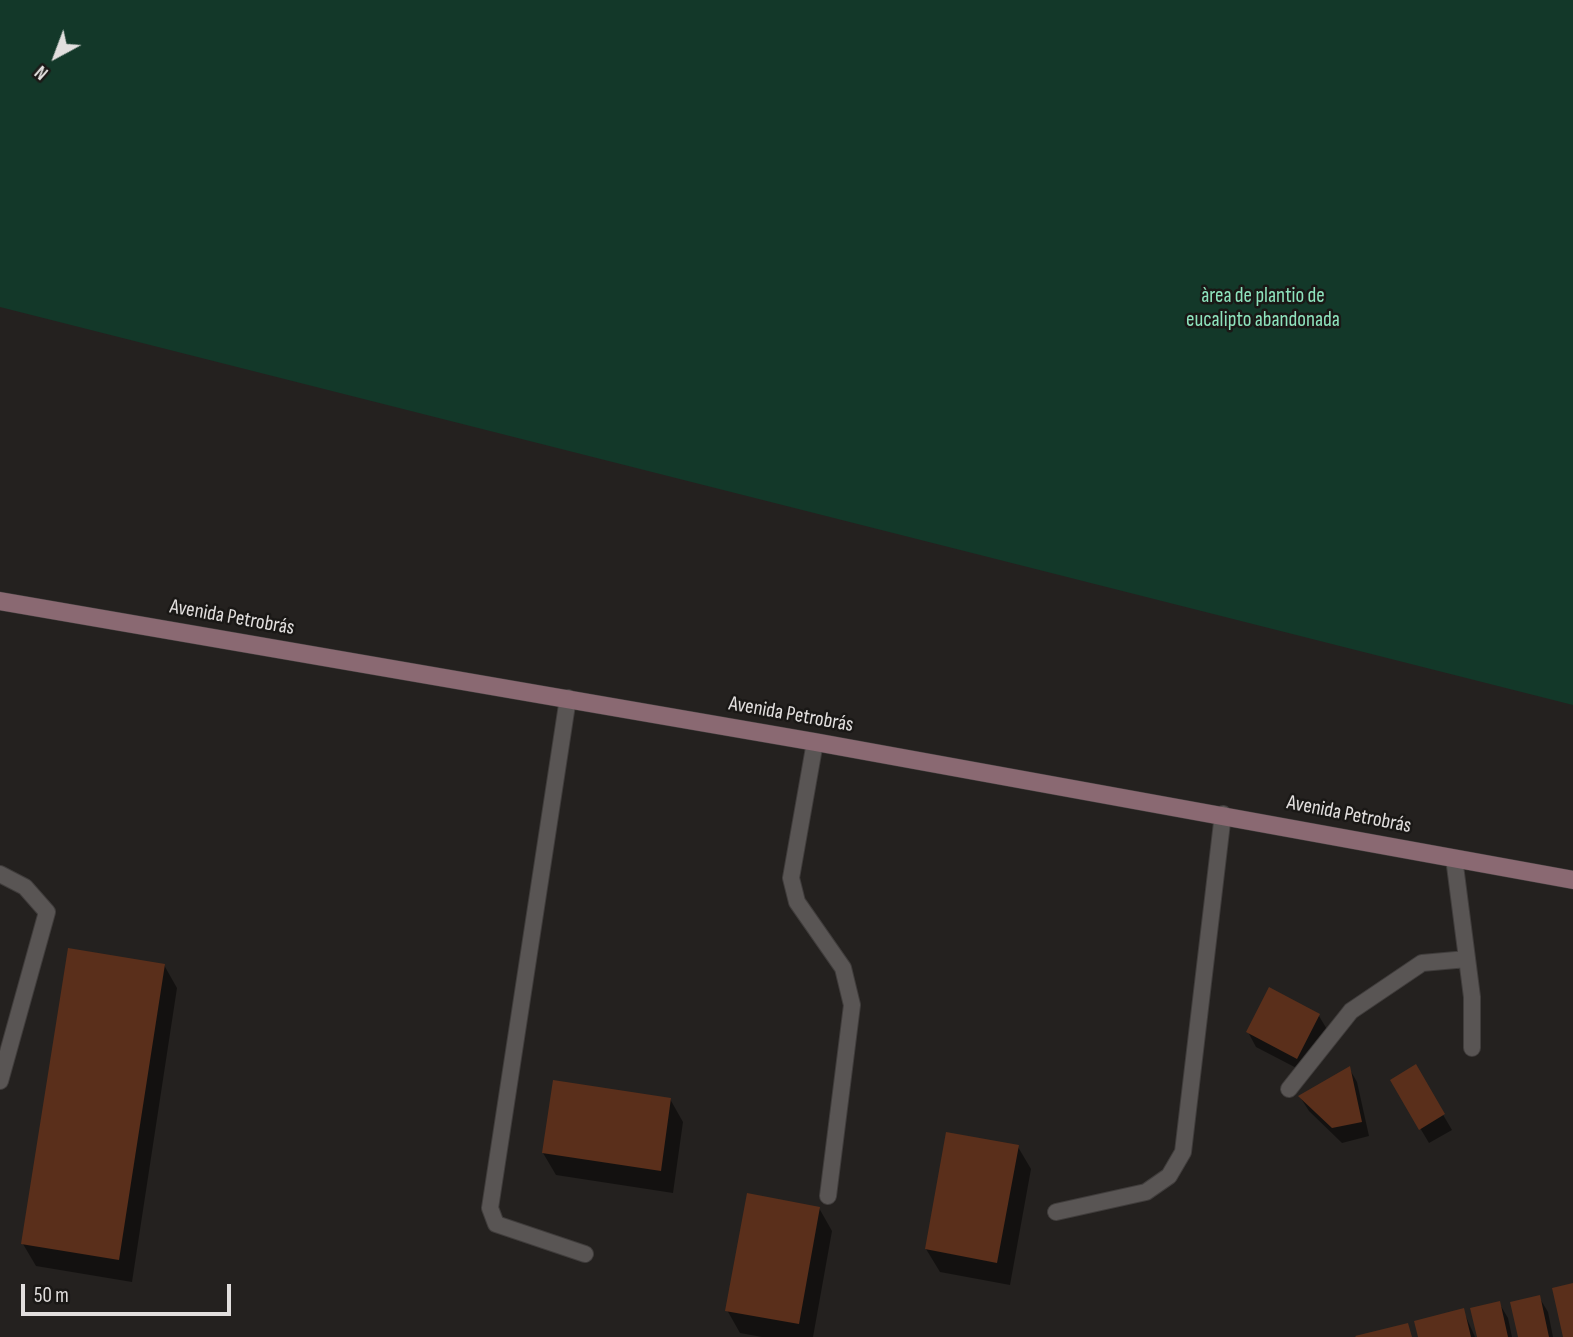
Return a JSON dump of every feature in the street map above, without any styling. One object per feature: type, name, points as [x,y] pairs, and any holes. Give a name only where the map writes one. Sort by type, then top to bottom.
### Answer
[{"type":"main road","name":"Avenida Petrobrás","points":[[0,601],[1223,814],[1573,880]]},
{"type":"lane","points":[[568,698],[490,1208],[496,1224],[584,1254]]},
{"type":"lane","points":[[815,742],[791,878],[797,902],[843,968],[852,1005],[828,1196]]},
{"type":"lane","points":[[1056,1212],[1146,1192],[1169,1176],[1183,1152],[1223,814]]},
{"type":"lane","points":[[1454,858],[1472,997],[1472,1048]]},
{"type":"lane","points":[[0,874],[25,887],[47,912],[0,1081]]},
{"type":"lane","points":[[1289,1088],[1351,1011],[1422,963],[1467,959]]},
{"type":"green space","name":"àrea de plantio de eucalipto abandonada","points":[[0,0],[1573,0],[1573,705],[0,307]]},
{"type":"building","points":[[68,948],[165,964],[119,1260],[21,1244]]},
{"type":"building","points":[[1269,987],[1320,1014],[1297,1059],[1246,1032]]},
{"type":"building","points":[[1416,1064],[1445,1114],[1419,1130],[1390,1080]]},
{"type":"building","points":[[1350,1066],[1362,1122],[1332,1128],[1298,1096]]},
{"type":"building","points":[[553,1080],[671,1098],[661,1171],[542,1153]]},
{"type":"building","points":[[946,1132],[1019,1145],[997,1263],[925,1249]]},
{"type":"building","points":[[747,1193],[820,1207],[799,1324],[725,1311]]},
{"type":"building","points":[[1573,1283],[1573,1337],[1563,1337],[1552,1288]]},
{"type":"building","points":[[1540,1295],[1549,1337],[1518,1337],[1510,1302]]},
{"type":"building","points":[[1500,1301],[1508,1337],[1477,1337],[1470,1308]]},
{"type":"building","points":[[1464,1308],[1471,1337],[1418,1337],[1414,1321]]},
{"type":"building","points":[[1408,1323],[1412,1337],[1355,1336]]}]
